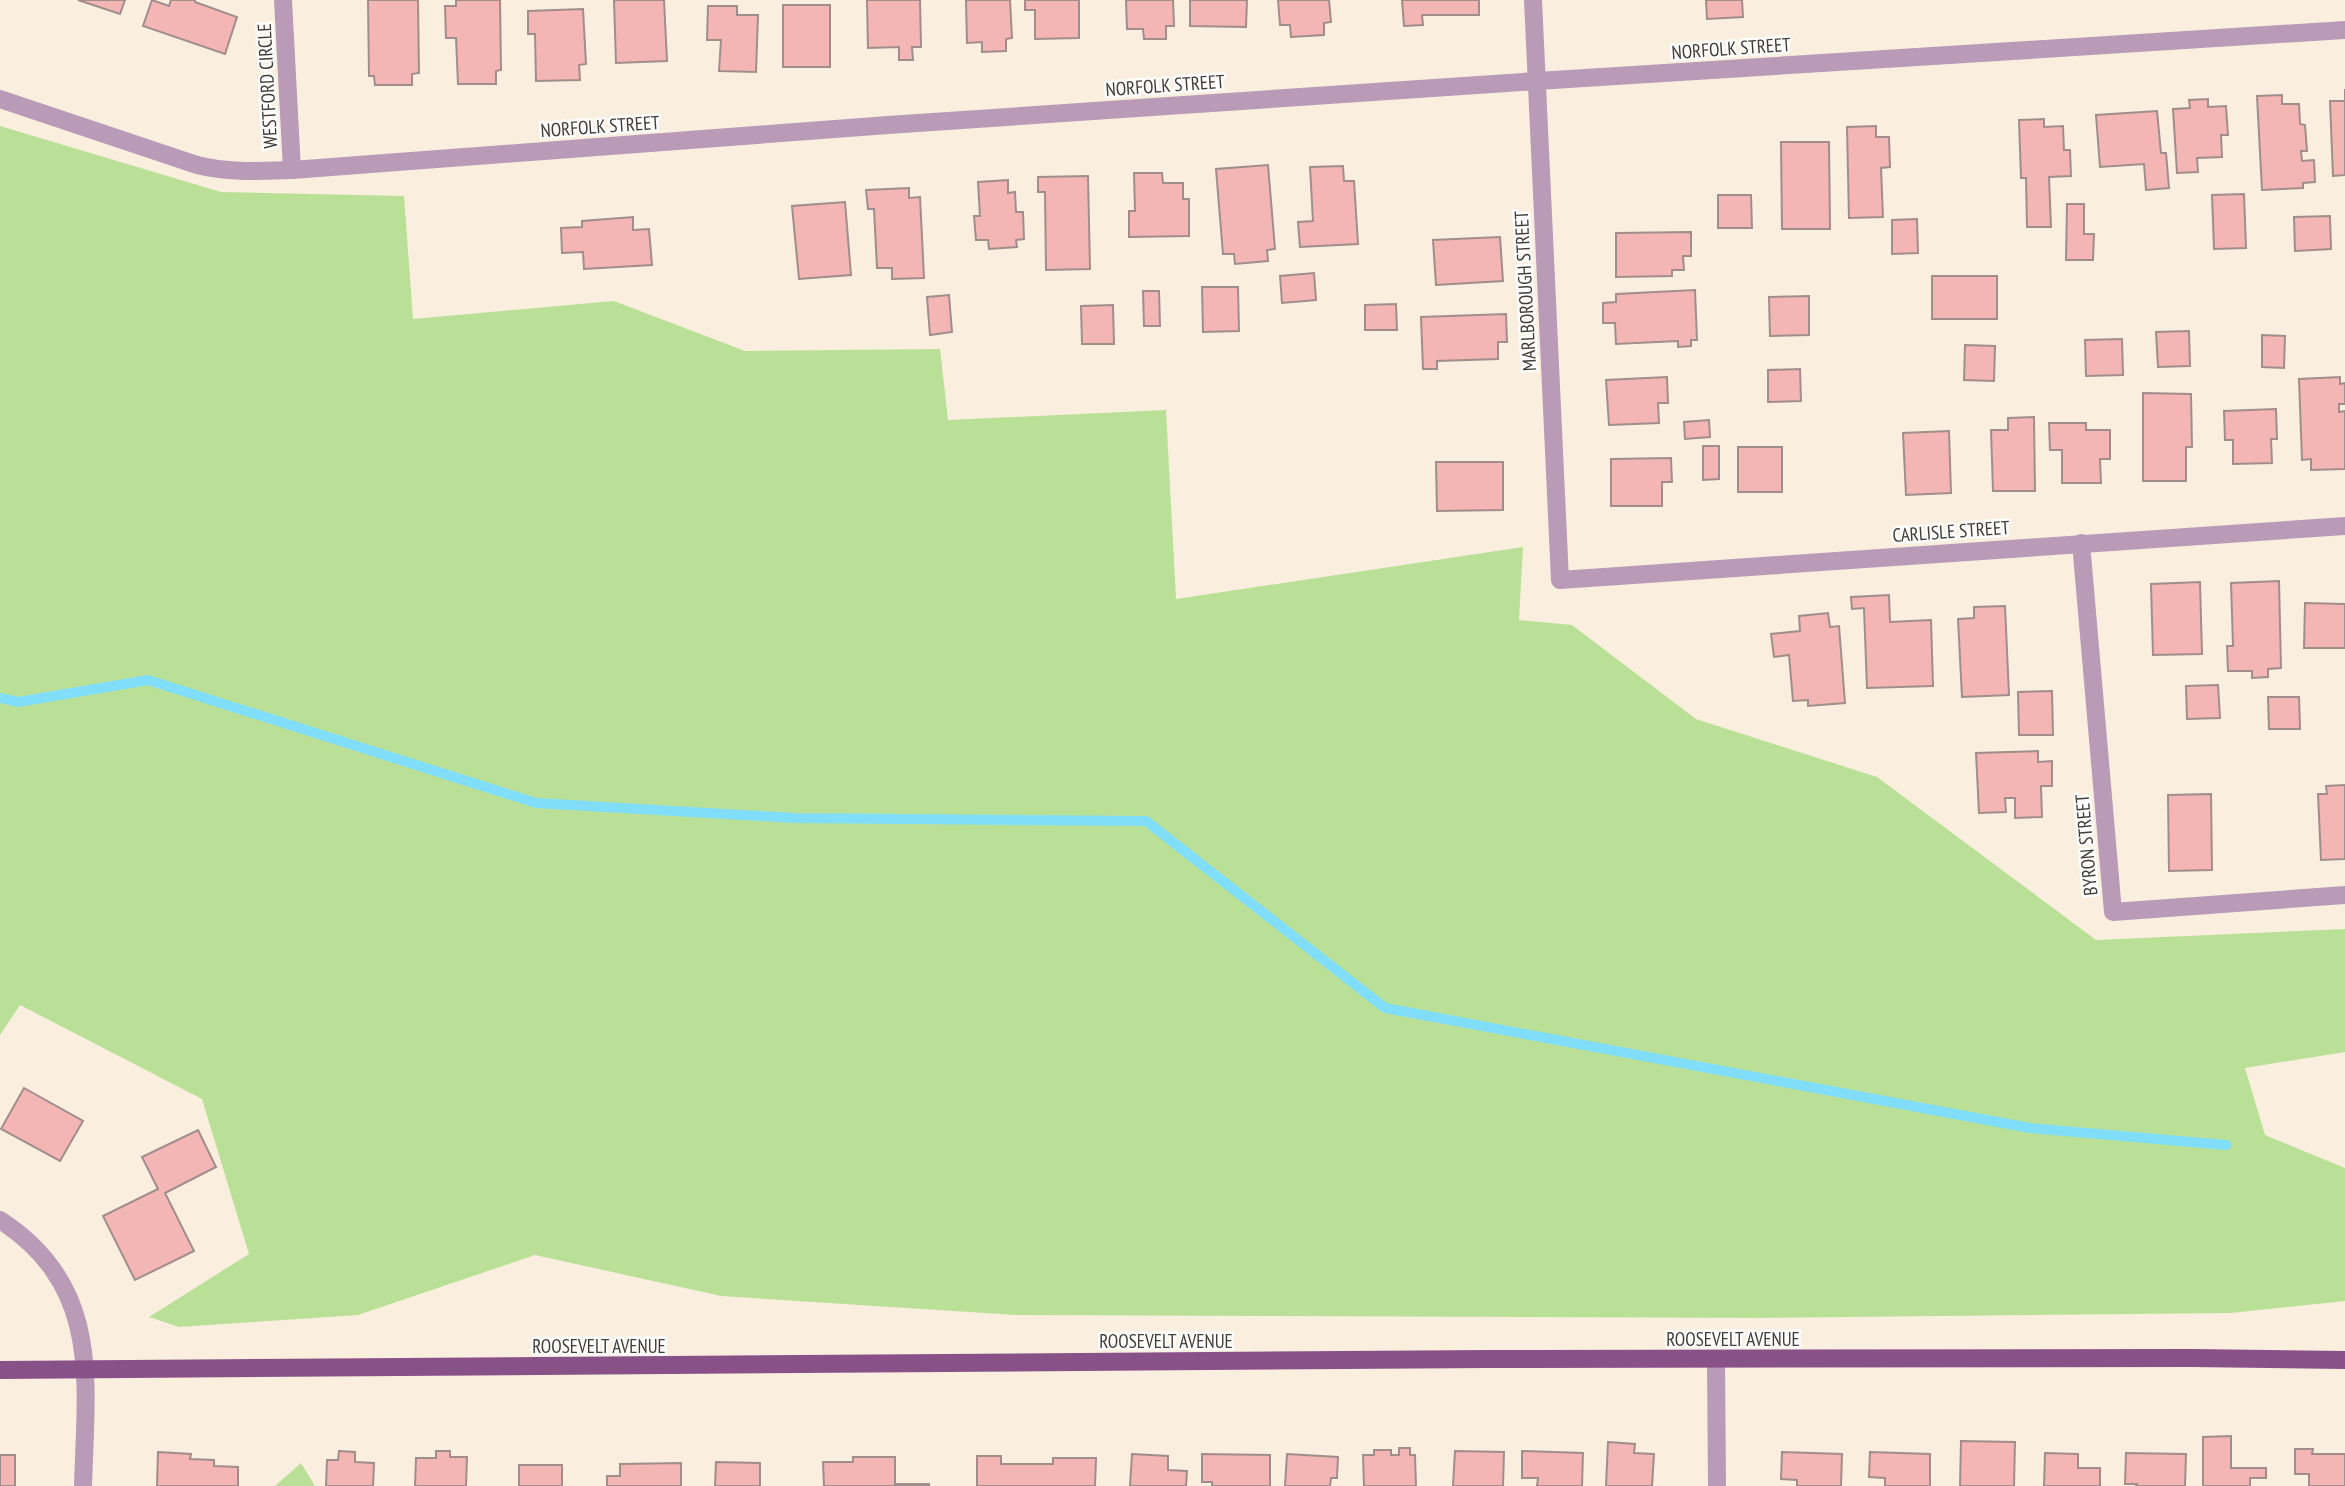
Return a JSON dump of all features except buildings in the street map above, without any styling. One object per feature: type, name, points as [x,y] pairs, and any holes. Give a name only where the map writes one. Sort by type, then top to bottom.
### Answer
[{"type":"main road","name":"ROOSEVELT AVENUE","points":[[0,1370],[1446,1360],[2191,1357],[2341,1359]]},
{"type":"street","name":"WESTFORD CIRCLE","points":[[283,0],[292,170]]},
{"type":"street","name":"MARLBOROUGH STREET","points":[[1533,0],[1560,580]]},
{"type":"street","name":"NORFOLK STREET","points":[[0,99],[197,165],[242,172],[1537,81],[2345,30]]},
{"type":"street","name":"CARLISLE STREET","points":[[1560,580],[2345,526]]},
{"type":"street","name":"BYRON STREET","points":[[2081,543],[2113,912],[2345,895]]},
{"type":"street","points":[[0,1220],[32,1244],[59,1278],[70,1296],[78,1320],[86,1370],[83,1486]]},
{"type":"street","points":[[1716,1360],[1717,1486]]},
{"type":"green space","points":[[0,126],[221,192],[404,196],[413,319],[614,301],[745,351],[940,349],[948,420],[1166,410],[1176,599],[1523,547],[1519,620],[1572,625],[1696,719],[1877,777],[2096,940],[2345,929],[2345,1052],[2245,1068],[2265,1135],[2345,1168],[2345,1301],[2231,1313],[1760,1318],[1016,1315],[721,1296],[535,1255],[358,1315],[179,1327],[149,1317],[249,1254],[202,1099],[20,1005],[0,1035]]},
{"type":"green space","points":[[301,1463],[315,1486],[275,1486]]},
{"type":"waterway","points":[[0,698],[18,702],[148,680],[536,803],[795,818],[1146,821],[1385,1008],[2030,1128],[2226,1145]]}]
